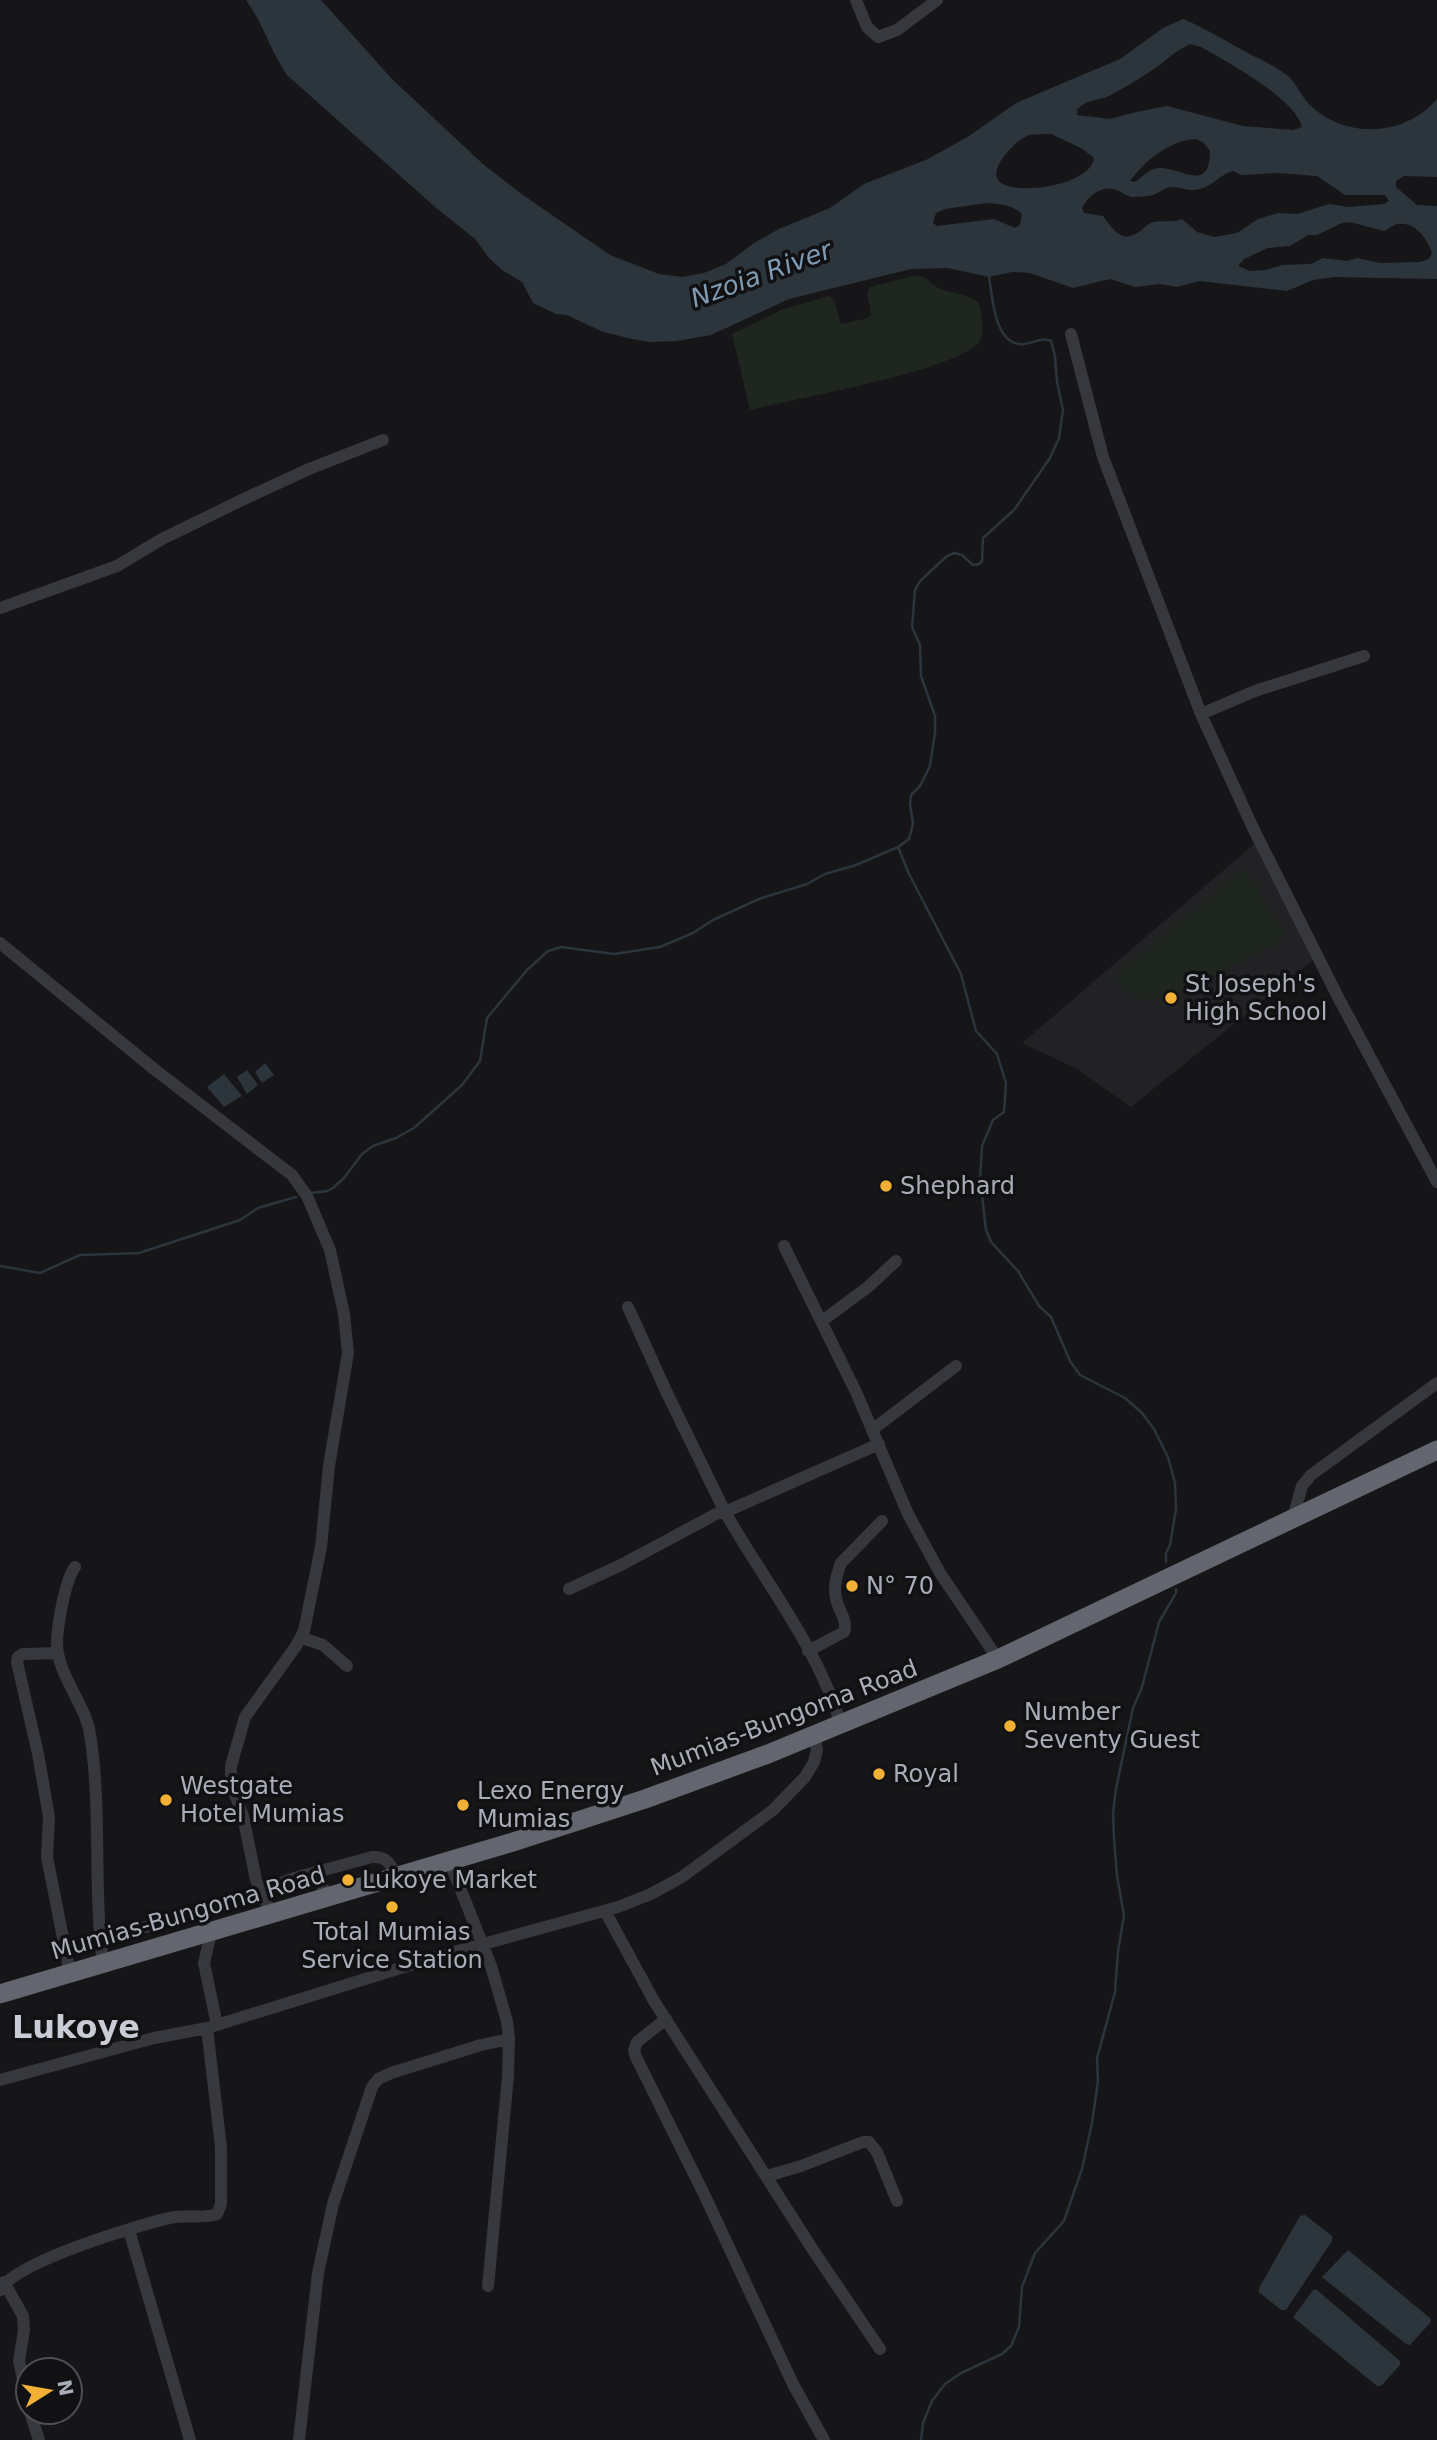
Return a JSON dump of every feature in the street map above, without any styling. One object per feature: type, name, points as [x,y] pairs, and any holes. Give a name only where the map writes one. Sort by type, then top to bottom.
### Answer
[{"type":"highway","name":"Mumias-Bungoma Road","points":[[0,1994],[397,1877],[645,1799],[814,1736],[998,1659],[1437,1450]]},
{"type":"street","points":[[856,0],[867,27],[878,37],[897,30],[937,0]]},
{"type":"street","points":[[1071,334],[1103,457],[1201,714],[1339,999],[1437,1182]]},
{"type":"street","points":[[0,608],[117,566],[162,539],[225,508],[309,469],[383,440]]},
{"type":"street","points":[[1201,714],[1255,691],[1364,656]]},
{"type":"street","points":[[0,943],[154,1069],[292,1175],[307,1195],[330,1250],[344,1314],[348,1353],[329,1466],[321,1546],[302,1638],[245,1717],[231,1766],[231,1784],[243,1816],[254,1894],[264,1917]]},
{"type":"street","points":[[783,1246],[822,1321],[908,1514],[933,1562],[998,1659]]},
{"type":"street","points":[[822,1321],[868,1287],[896,1261]]},
{"type":"street","points":[[628,1307],[725,1512],[808,1651],[827,1687],[841,1725]]},
{"type":"street","points":[[872,1430],[957,1366]]},
{"type":"street","points":[[1293,1517],[1302,1486],[1311,1475],[1437,1383]]},
{"type":"street","points":[[569,1589],[621,1565],[716,1514],[879,1444]]},
{"type":"street","points":[[808,1651],[841,1634],[845,1629],[836,1599],[838,1571],[841,1563],[882,1521]]},
{"type":"street","points":[[75,1567],[67,1581],[58,1653],[90,1733],[96,1794],[103,1964]]},
{"type":"street","points":[[302,1638],[323,1645],[347,1666]]},
{"type":"street","points":[[58,1653],[23,1654],[18,1657],[17,1662],[49,1817],[47,1857],[70,1973]]},
{"type":"street","points":[[0,2080],[154,2038],[212,2026],[436,1957],[605,1911],[651,1894],[682,1877],[773,1810],[804,1777],[814,1762],[817,1749],[814,1736]]},
{"type":"street","points":[[66,1949],[211,1909],[317,1871],[382,1857],[389,1861],[397,1877]]},
{"type":"street","points":[[449,1860],[488,1960],[507,2021],[509,2039],[508,2076],[488,2286]]},
{"type":"street","points":[[317,1871],[327,1898]]},
{"type":"street","points":[[18,2356],[24,2322],[21,2312],[2,2286],[41,2261],[130,2230],[184,2216],[215,2216],[220,2210],[221,2147],[212,2026],[204,1963],[214,1932],[211,1909]]},
{"type":"street","points":[[605,1911],[666,2019],[880,2349]]},
{"type":"street","points":[[181,1917],[186,1940]]},
{"type":"street","points":[[142,1928],[147,1951]]},
{"type":"street","points":[[666,2019],[637,2042],[634,2050],[636,2057],[793,2384],[824,2440]]},
{"type":"street","points":[[299,2440],[318,2273],[333,2204],[374,2083],[391,2073],[425,2061],[509,2039]]},
{"type":"street","points":[[766,2176],[869,2141],[877,2152],[897,2201]]},
{"type":"street","points":[[130,2230],[190,2440]]},
{"type":"shaded area","points":[[917,275],[941,289],[965,295],[979,303],[983,330],[977,344],[962,354],[906,374],[750,410],[732,334],[781,310],[829,296],[834,299],[841,324],[868,318],[871,315],[867,292],[870,287]]},
{"type":"shaded area","name":"St Joseph's High School","points":[[1254,844],[1315,959],[1131,1107],[1077,1069],[1022,1043]]},
{"type":"shaded area","points":[[1245,868],[1286,936],[1261,953],[1180,992],[1156,1000],[1135,999],[1113,977]]},
{"type":"water","name":"Nzoia River","points":[[246,0],[321,0],[392,79],[484,165],[523,195],[610,255],[659,274],[682,277],[704,273],[726,264],[779,229],[830,208],[864,184],[928,159],[969,136],[1016,103],[1120,59],[1163,28],[1183,19],[1283,72],[1311,106],[1325,117],[1342,124],[1376,129],[1393,126],[1424,111],[1437,99],[1437,177],[1404,176],[1396,181],[1396,187],[1417,205],[1437,206],[1437,279],[1334,277],[1313,280],[1287,291],[1199,281],[1177,287],[1160,284],[1135,287],[1110,279],[1073,288],[1030,273],[1012,272],[989,277],[948,268],[911,269],[789,299],[711,335],[677,341],[650,342],[632,339],[603,332],[533,303],[522,282],[502,270],[475,239],[435,207],[287,75]],"holes":[[[1190,44],[1226,61],[1274,93],[1297,116],[1302,127],[1293,130],[1243,126],[1167,106],[1110,119],[1077,115],[1077,110],[1084,104],[1122,89]],[[1051,134],[1081,148],[1094,158],[1090,167],[1069,181],[1026,188],[1003,184],[996,173],[1003,157],[1016,143],[1029,135]],[[1196,139],[1203,142],[1210,151],[1204,173],[1198,176],[1163,168],[1154,169],[1135,182],[1130,181],[1158,153],[1176,143]],[[1233,171],[1241,175],[1278,173],[1317,176],[1345,195],[1385,195],[1389,201],[1384,204],[1349,207],[1329,204],[1297,214],[1278,213],[1258,219],[1237,233],[1214,237],[1197,232],[1182,219],[1153,222],[1133,235],[1122,236],[1103,216],[1084,213],[1082,208],[1092,195],[1101,190],[1117,190],[1132,197],[1153,195],[1170,187],[1196,190]],[[987,203],[1006,206],[1022,214],[1020,225],[1015,228],[994,219],[937,226],[933,223],[936,213],[945,209]],[[1350,222],[1384,231],[1395,225],[1405,224],[1420,233],[1432,253],[1429,259],[1420,262],[1380,263],[1357,258],[1347,261],[1323,258],[1311,264],[1282,265],[1266,270],[1250,271],[1238,266],[1244,259],[1268,248],[1290,246],[1308,235],[1317,235],[1342,223]]]},
{"type":"water","points":[[265,1063],[274,1075],[262,1083],[255,1072]]},
{"type":"water","points":[[247,1070],[258,1085],[247,1094],[237,1077]]},
{"type":"water","points":[[224,1074],[242,1096],[224,1107],[207,1087]]},
{"type":"water","points":[[1305,2215],[1332,2236],[1332,2241],[1286,2310],[1281,2310],[1259,2292],[1259,2288],[1300,2216]]},
{"type":"water","points":[[1348,2250],[1431,2319],[1410,2345],[1322,2277]]},
{"type":"water","points":[[1313,2290],[1317,2290],[1400,2361],[1400,2365],[1381,2386],[1377,2386],[1294,2318]]},
{"type":"waterway","points":[[310,1193],[333,1188],[362,1154],[373,1146],[414,1128],[462,1085],[480,1061],[487,1018],[527,970],[548,951],[561,947],[614,954],[660,947],[759,899],[856,865],[898,847],[909,839],[913,824],[911,795],[920,786],[930,766],[935,732],[935,716],[921,676],[920,645],[912,627],[915,590],[920,581],[947,556],[954,553],[962,555],[973,565],[982,561],[983,538],[1014,510],[1050,458],[1059,438],[1063,410],[1051,341],[1019,344],[1004,335],[993,305],[989,276]]},
{"type":"waterway","points":[[898,847],[909,874],[961,974],[976,1031],[997,1054],[1006,1083],[1004,1112],[993,1120],[982,1146],[980,1179],[986,1230],[991,1242],[1018,1271],[1039,1306],[1051,1317],[1070,1361],[1080,1375],[1125,1398],[1142,1413],[1154,1429],[1168,1457],[1175,1483],[1176,1509],[1166,1562]]},
{"type":"waterway","points":[[0,1266],[40,1273],[80,1255],[139,1253],[240,1220],[258,1208],[296,1197]]},
{"type":"waterway","points":[[921,2440],[923,2423],[932,2401],[945,2384],[961,2373],[1002,2354],[1011,2346],[1019,2327],[1022,2287],[1035,2253],[1064,2221],[1082,2169],[1098,2081],[1097,2058],[1115,1992],[1124,1915],[1114,1838],[1116,1789],[1133,1708],[1142,1687],[1159,1622],[1176,1589]]},
{"type":"place","name":"St Joseph's High School","points":[[1171,998]]},
{"type":"place","name":"Shephard","points":[[886,1186]]},
{"type":"place","name":"N° 70","points":[[852,1586]]},
{"type":"place","name":"Number Seventy Guest","points":[[1010,1726]]},
{"type":"place","name":"Royal","points":[[879,1774]]},
{"type":"place","name":"Westgate Hotel Mumias","points":[[166,1800]]},
{"type":"place","name":"Lexo Energy Mumias","points":[[463,1805]]},
{"type":"place","name":"Lukoye Market","points":[[348,1880]]},
{"type":"place","name":"Total Mumias Service Station","points":[[392,1907]]},
{"type":"district","name":"Lukoye","points":[[76,2027]]}]
